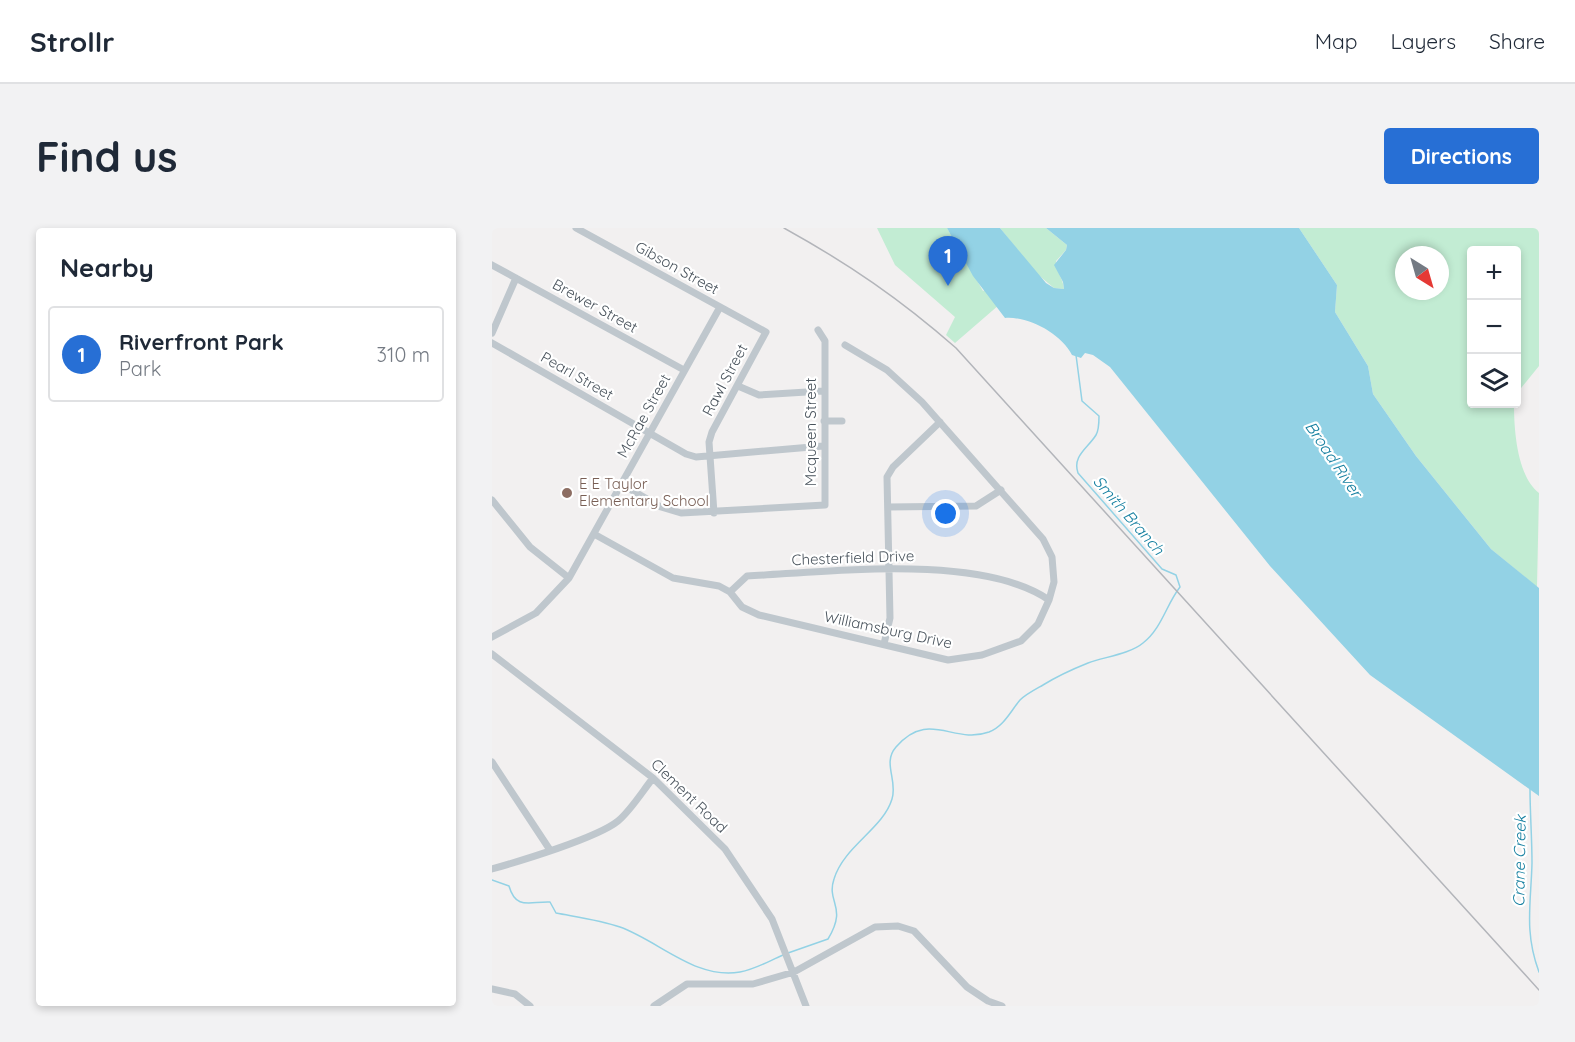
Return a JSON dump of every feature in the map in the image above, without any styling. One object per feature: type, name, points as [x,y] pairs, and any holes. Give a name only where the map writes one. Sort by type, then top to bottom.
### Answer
[{"type":"street","name":"Gibson Street","points":[[576,228],[766,332]]},
{"type":"street","name":"Brewer Street","points":[[492,265],[684,370]]},
{"type":"street","points":[[492,333],[516,278]]},
{"type":"street","name":"McRae Street","points":[[492,637],[536,614],[569,578],[720,307]]},
{"type":"street","name":"Mcqueen Street","points":[[621,484],[672,511],[692,514],[825,505],[823,391],[825,341],[818,330]]},
{"type":"street","name":"Rawl Street","points":[[714,513],[709,442],[712,432],[766,332]]},
{"type":"street","name":"Pearl Street","points":[[492,343],[686,454],[711,456],[823,446]]},
{"type":"street","name":"Williamsburg Drive","points":[[594,534],[673,578],[719,586],[730,592],[742,608],[759,615],[948,660],[982,655],[1022,640],[1038,624],[1054,582],[1052,557],[1043,539],[940,422],[887,370],[845,345]]},
{"type":"street","points":[[738,386],[759,395],[823,391]]},
{"type":"street","points":[[825,421],[842,421]]},
{"type":"street","points":[[884,644],[890,618],[887,477],[893,467],[940,422]]},
{"type":"street","points":[[888,507],[976,506],[1001,490]]},
{"type":"street","points":[[492,500],[530,547],[569,578]]},
{"type":"street","name":"Chesterfield Drive","points":[[730,592],[747,576],[918,568],[996,579],[1023,586],[1049,600]]},
{"type":"street","name":"Clement Road","points":[[492,654],[653,778],[725,849],[772,919],[806,1006]]},
{"type":"street","points":[[492,762],[550,850]]},
{"type":"street","points":[[492,869],[550,850],[618,822],[653,778]]},
{"type":"street","points":[[654,1006],[687,984],[753,984],[794,972],[875,927],[898,926],[914,931],[967,987],[988,1001],[1002,1006]]},
{"type":"street","points":[[492,989],[515,994],[530,1006]]},
{"type":"green space","points":[[877,228],[947,228],[983,291],[1033,269],[1000,228],[1046,228],[1067,245],[1066,250],[1056,261],[1064,289],[1054,288],[1036,273],[955,343],[946,335],[955,317],[895,265]]},
{"type":"green space","points":[[1299,228],[1539,228],[1539,366],[1521,388],[1521,246],[1467,246],[1467,408],[1514,408],[1516,439],[1521,464],[1526,476],[1539,493],[1537,587],[1491,549],[1416,456],[1373,394],[1368,366],[1335,312],[1337,285]]},
{"type":"water","name":"Broad River","points":[[947,228],[1000,228],[1046,283],[1054,288],[1064,289],[1054,265],[1066,250],[1067,245],[1046,228],[1299,228],[1337,285],[1335,312],[1368,366],[1373,394],[1416,456],[1491,549],[1539,588],[1539,796],[1370,675],[1270,566],[1110,367],[1093,355],[1085,353],[1081,358],[1072,355],[1060,340],[1034,323],[1005,318],[973,276]]},
{"type":"waterway","name":"Smith Branch","points":[[788,953],[828,939],[834,928],[837,912],[832,894],[834,879],[846,857],[881,820],[887,810],[893,792],[890,759],[896,747],[919,730],[930,729],[976,735],[989,732],[1003,722],[1020,700],[1034,690],[1076,668],[1138,647],[1155,630],[1180,587],[1176,575],[1162,569],[1078,473],[1077,462],[1097,433],[1099,416],[1082,401],[1076,355]]},
{"type":"waterway","name":"Crane Creek","points":[[1530,789],[1532,863],[1530,930],[1531,944],[1539,972]]},
{"type":"waterway","name":"Smith Branch","points":[[492,880],[509,886],[512,894],[520,902],[550,902],[556,913],[620,927],[678,958],[708,970],[724,973],[740,972],[783,955]]},
{"type":"railway","points":[[784,228],[873,283],[956,348],[1539,990]]},
{"type":"place","name":"Riverfront Park","points":[[948,286]]},
{"type":"place","name":"E E Taylor Elementary School","points":[[567,493]]}]
